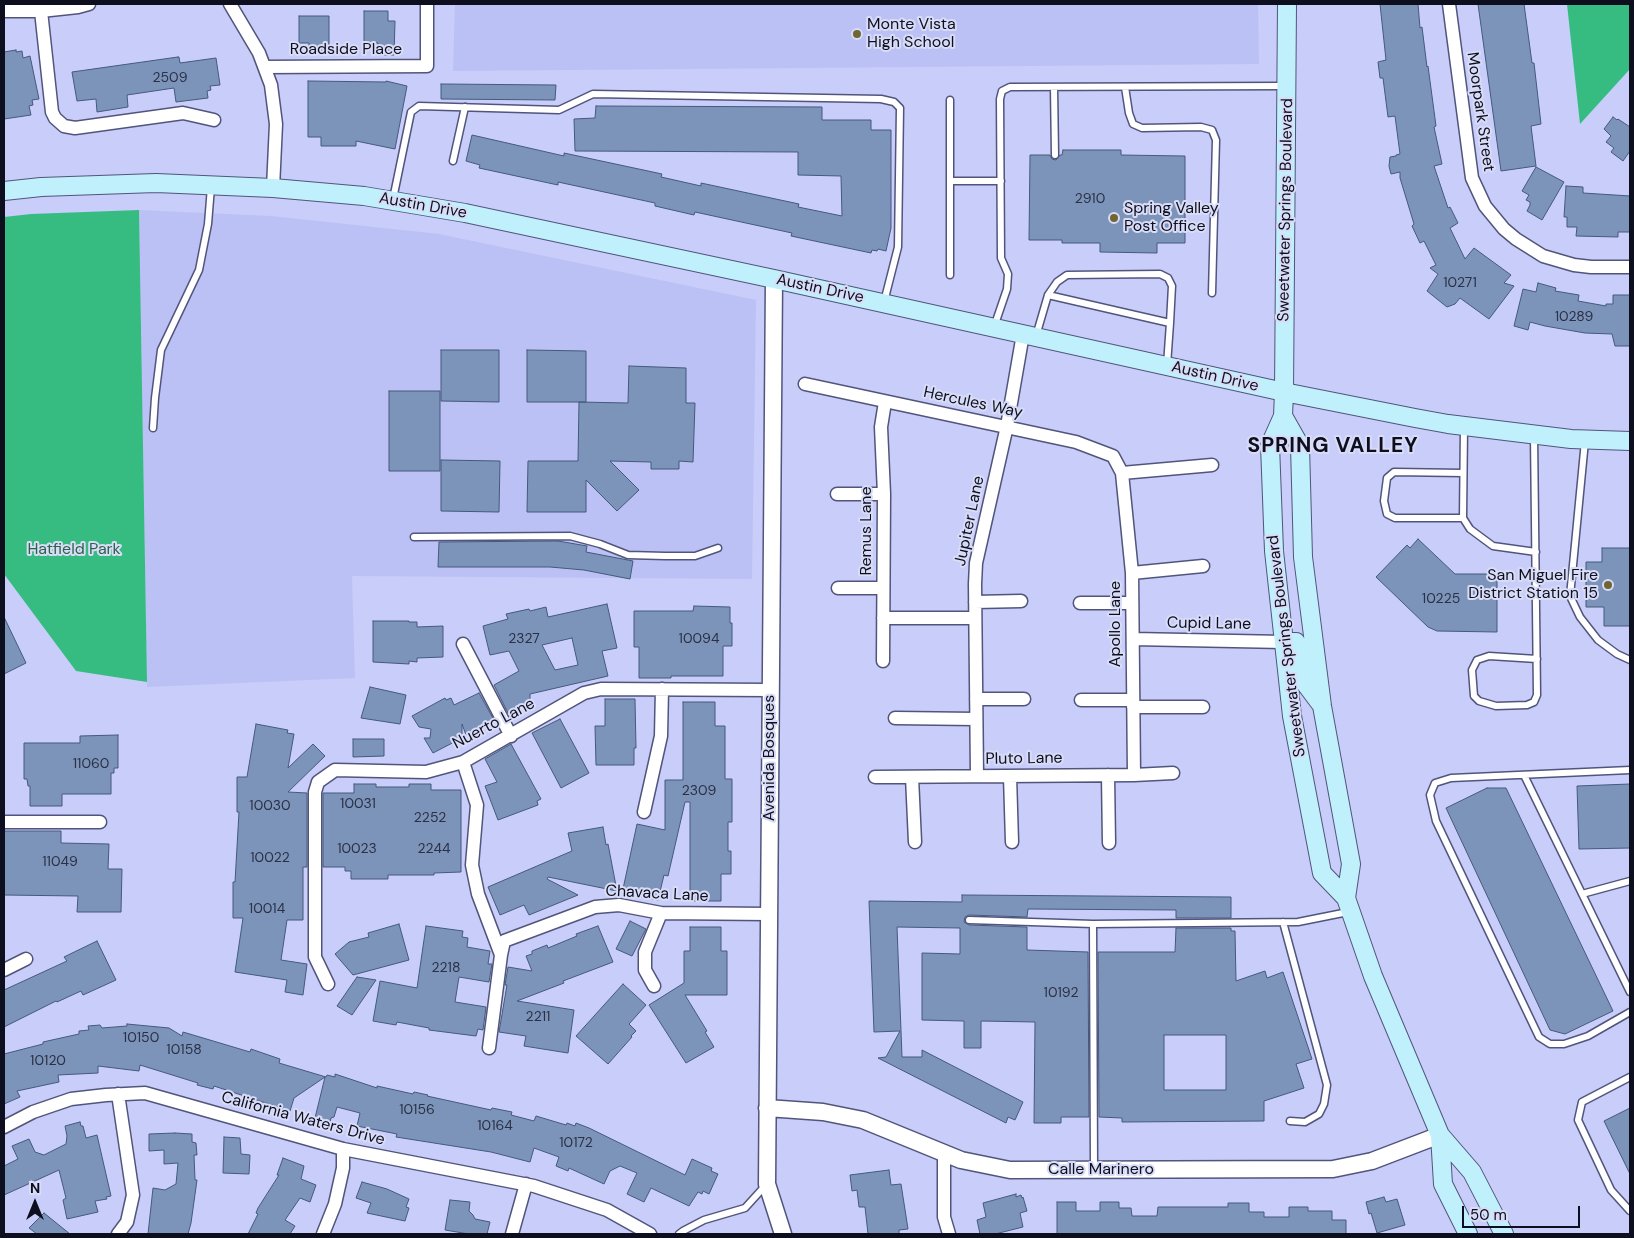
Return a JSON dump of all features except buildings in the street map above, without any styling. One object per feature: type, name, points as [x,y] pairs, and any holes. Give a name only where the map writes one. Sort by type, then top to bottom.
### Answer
[{"type":"main road","name":"Sweetwater Springs Boulevard","points":[[1287,4],[1284,392],[1283,416],[1270,445],[1274,551],[1292,716],[1322,873],[1349,905]]},
{"type":"main road","name":"Austin Drive","points":[[4,191],[41,187],[156,183],[273,188],[364,196],[465,213],[1284,392],[1464,426],[1585,439],[1630,441]]},
{"type":"main road","name":"Sweetwater Springs Boulevard","points":[[1283,416],[1300,446],[1303,558],[1322,706],[1350,864],[1349,905],[1373,976],[1440,1135],[1472,1172],[1504,1234]]},
{"type":"main road","points":[[1284,642],[1296,642],[1302,653],[1305,683],[1322,706]]},
{"type":"main road","name":"Sweetwater Springs Boulevard","points":[[1440,1135],[1443,1184],[1468,1234]]},
{"type":"street","points":[[4,12],[78,8],[89,4]]},
{"type":"street","points":[[230,4],[252,40],[265,67],[274,105],[276,124],[273,188]]},
{"type":"street","name":"Roadside Place","points":[[265,67],[427,66],[427,4]]},
{"type":"street","name":"Moorpark Street","points":[[1449,4],[1472,178],[1485,206],[1504,229],[1543,256],[1574,265],[1630,267]]},
{"type":"street","points":[[40,11],[52,112],[55,118],[64,126],[75,128],[183,113],[214,120]]},
{"type":"street","name":"Avenida Bosques","points":[[774,279],[767,1184],[783,1234]]},
{"type":"street","name":"Jupiter Lane","points":[[977,776],[976,563],[1029,336]]},
{"type":"street","name":"Hercules Way","points":[[805,384],[1076,442],[1113,456],[1122,473]]},
{"type":"street","name":"Remus Lane","points":[[883,661],[884,494],[881,427],[885,402]]},
{"type":"street","points":[[1122,473],[1212,465]]},
{"type":"street","name":"Apollo Lane","points":[[1122,473],[1132,573],[1134,775]]},
{"type":"street","points":[[837,494],[884,494]]},
{"type":"street","points":[[1132,573],[1203,566]]},
{"type":"street","points":[[838,588],[883,588]]},
{"type":"street","points":[[975,602],[1021,601]]},
{"type":"street","points":[[1080,603],[1132,603]]},
{"type":"street","points":[[883,618],[975,618]]},
{"type":"street","name":"Cupid Lane","points":[[1133,639],[1284,642]]},
{"type":"street","points":[[463,644],[510,736]]},
{"type":"street","name":"Nuerto Lane","points":[[328,984],[315,957],[315,792],[318,782],[335,770],[426,772],[463,762],[584,693],[602,689],[770,690]]},
{"type":"street","points":[[644,812],[661,736],[662,689]]},
{"type":"street","points":[[976,699],[1024,699]]},
{"type":"street","points":[[1081,700],[1203,707]]},
{"type":"street","points":[[895,718],[976,719]]},
{"type":"street","points":[[463,762],[477,805],[472,865],[478,894],[501,955],[489,1048]]},
{"type":"street","name":"Pluto Lane","points":[[874,777],[1173,774]]},
{"type":"street","points":[[1108,775],[1109,843]]},
{"type":"street","points":[[1010,776],[1012,842]]},
{"type":"street","points":[[912,777],[915,842]]},
{"type":"street","points":[[4,822],[100,822]]},
{"type":"street","name":"Chavaca Lane","points":[[501,955],[504,941],[595,907],[619,905],[660,913],[769,914]]},
{"type":"street","points":[[654,986],[645,970],[645,952],[660,913]]},
{"type":"street","points":[[4,970],[26,959]]},
{"type":"street","name":"California Waters Drive","points":[[4,1127],[33,1112],[71,1099],[145,1093],[344,1149],[526,1184],[607,1210],[650,1234]]},
{"type":"street","points":[[118,1094],[133,1196],[127,1222],[118,1234]]},
{"type":"street","name":"Calle Marinero","points":[[767,1108],[823,1112],[864,1120],[961,1160],[1010,1170],[1333,1169],[1372,1161],[1440,1135]]},
{"type":"street","points":[[323,1234],[335,1204],[344,1168],[344,1149]]},
{"type":"street","points":[[944,1153],[944,1217],[949,1234]]},
{"type":"street","points":[[512,1234],[526,1184]]},
{"type":"lane","points":[[994,328],[1007,289],[1008,274],[1001,258],[1000,99],[1002,91],[1010,86],[1287,86]]},
{"type":"lane","points":[[1054,86],[1055,155]]},
{"type":"lane","points":[[1125,86],[1129,114],[1133,124],[1142,128],[1201,127],[1212,130],[1216,140],[1212,293]]},
{"type":"lane","points":[[393,201],[411,112],[419,106],[558,110],[593,94],[872,99],[894,102],[900,108],[898,247],[884,304]]},
{"type":"lane","points":[[950,100],[950,275]]},
{"type":"lane","points":[[453,161],[465,107]]},
{"type":"lane","points":[[950,181],[1001,181]]},
{"type":"lane","points":[[153,428],[161,350],[199,270],[208,224],[211,186]]},
{"type":"lane","points":[[1029,336],[1048,295],[1057,282],[1067,275],[1160,274],[1168,278],[1172,286],[1166,366]]},
{"type":"lane","points":[[1048,295],[1170,323]]},
{"type":"lane","points":[[1464,426],[1463,518],[1470,529],[1493,546],[1536,552]]},
{"type":"lane","points":[[1534,434],[1536,552],[1537,659],[1537,695],[1534,702],[1527,705],[1496,706],[1479,702],[1474,696],[1472,670],[1477,660],[1489,656],[1537,659]]},
{"type":"lane","points":[[1585,439],[1570,596],[1580,617],[1598,640],[1617,654],[1630,660]]},
{"type":"lane","points":[[1463,473],[1394,472],[1387,478],[1384,501],[1388,514],[1395,518],[1463,518]]},
{"type":"lane","points":[[414,537],[570,536],[600,544],[628,555],[695,556],[718,548]]},
{"type":"lane","points":[[1630,770],[1451,778],[1435,783],[1430,795],[1436,821],[1539,1037],[1550,1044],[1564,1044],[1588,1036],[1630,1012]]},
{"type":"lane","points":[[1524,774],[1630,992]]},
{"type":"lane","points":[[1582,894],[1630,881]]},
{"type":"lane","points":[[969,920],[1093,924],[1298,922],[1349,905]]},
{"type":"lane","points":[[1284,922],[1328,1085],[1324,1104],[1319,1114],[1305,1122],[1290,1121]]},
{"type":"lane","points":[[1093,924],[1094,1170]]},
{"type":"lane","points":[[1630,1077],[1582,1102],[1578,1120],[1610,1190],[1630,1211]]},
{"type":"lane","points":[[680,1234],[683,1230],[704,1220],[745,1208],[767,1184]]},
{"type":"shaded area","name":"Monte Vista High School","points":[[455,4],[1258,4],[1259,64],[453,71]]},
{"type":"shaded area","points":[[139,210],[271,216],[439,234],[756,300],[752,579],[352,576],[355,678],[147,687]]},
{"type":"green space","points":[[1567,4],[1630,4],[1630,69],[1580,124]]},
{"type":"green space","name":"Hatfield Park","points":[[139,210],[147,682],[76,671],[4,574],[4,217],[31,214]]},
{"type":"place","name":"Monte Vista High School","points":[[857,34]]},
{"type":"place","name":"Spring Valley Post Office","points":[[1114,218]]},
{"type":"place","name":"San Miguel Fire District Station 15","points":[[1608,585]]},
{"type":"district","name":"SPRING VALLEY","points":[[1333,446]]}]
